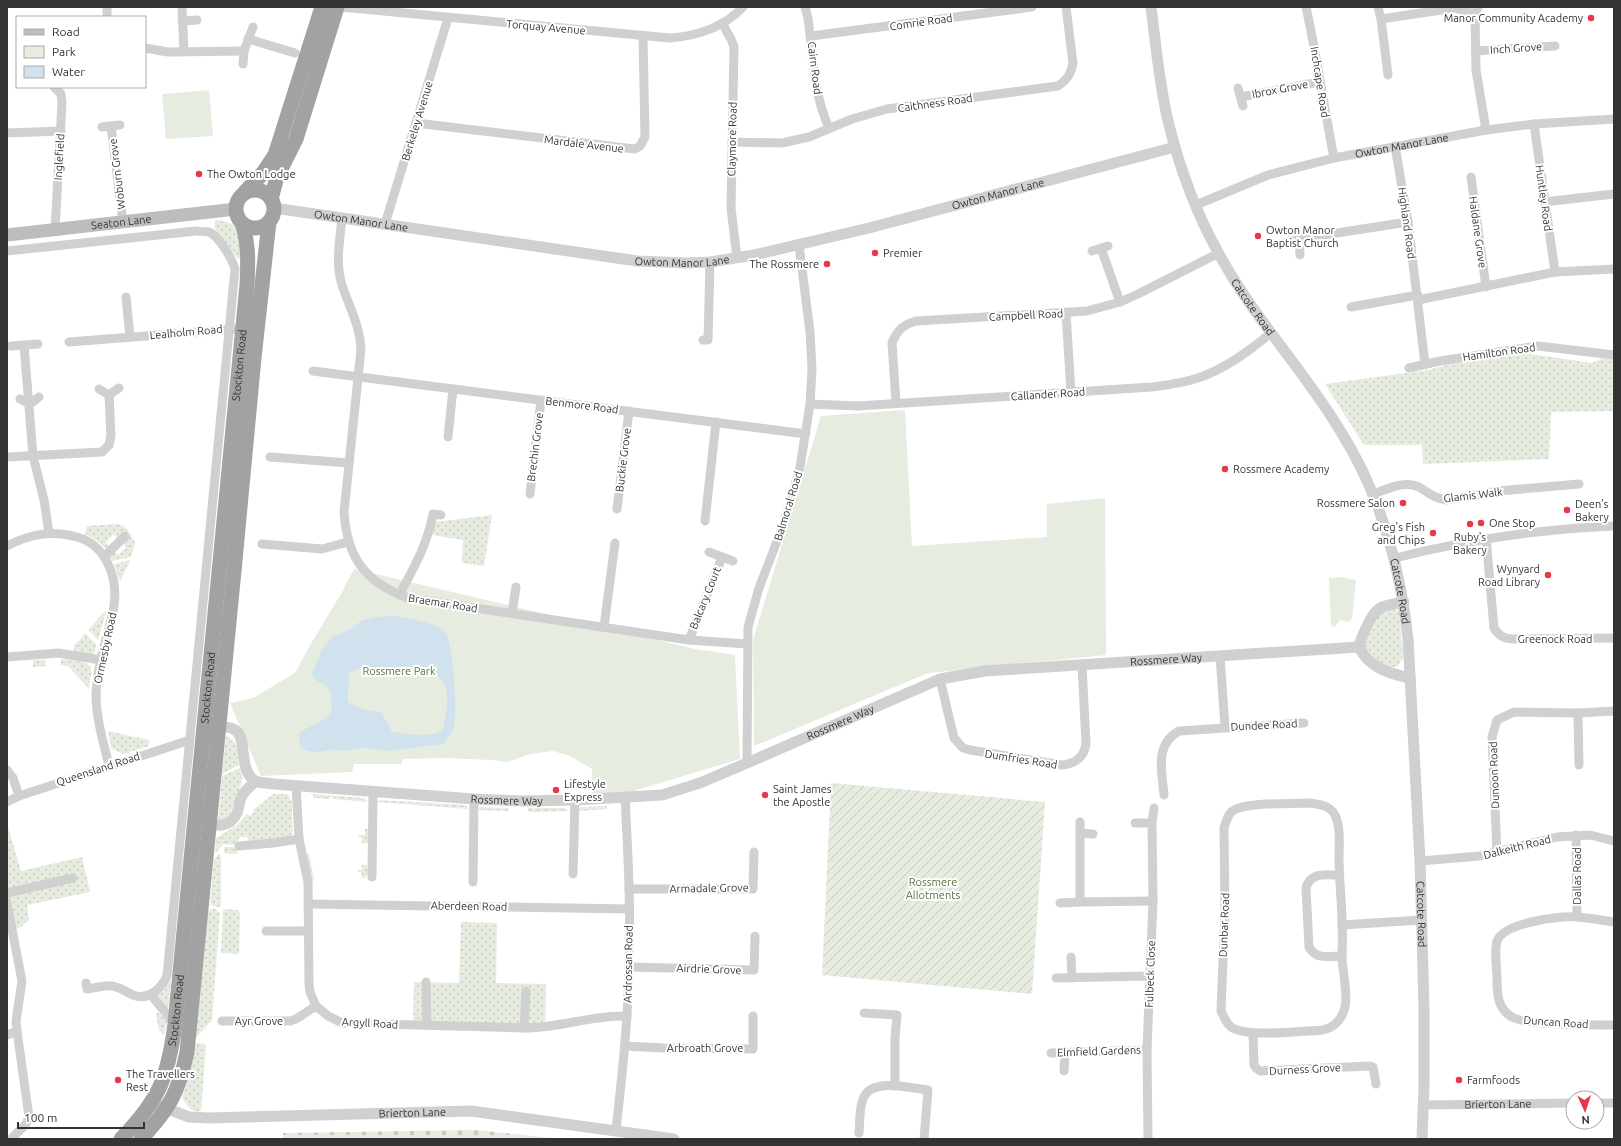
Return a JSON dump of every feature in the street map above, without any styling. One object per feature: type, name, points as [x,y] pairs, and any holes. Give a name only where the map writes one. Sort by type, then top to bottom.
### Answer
[{"type":"highway","points":[[322,7],[275,155],[263,173],[240,197],[237,203],[239,216],[249,227],[255,228],[262,226],[273,216],[272,203],[277,177],[296,139],[337,7]]},
{"type":"highway","points":[[245,192],[256,190],[265,193],[272,203]]},
{"type":"highway","name":"Stockton Road","points":[[121,1139],[142,1117],[152,1103],[162,1083],[168,1065],[175,1024],[178,940],[196,817],[204,732],[201,698],[236,329],[248,259],[247,245],[239,216]]},
{"type":"highway","name":"Stockton Road","points":[[141,1139],[166,1109],[181,1078],[187,1052],[268,222]]},
{"type":"main road","name":"Seaton Lane","points":[[7,235],[122,223],[239,216]]},
{"type":"street","points":[[182,7],[184,52]]},
{"type":"street","name":"Torquay Avenue","points":[[341,7],[670,38],[696,34],[722,23],[743,7]]},
{"type":"street","name":"Cairn Road","points":[[805,7],[811,36],[817,92],[822,112],[829,128]]},
{"type":"street","name":"Comrie Road","points":[[811,36],[1032,7]]},
{"type":"street","name":"Caithness Road","points":[[732,142],[782,143],[808,137],[868,114],[887,109],[1058,86],[1067,79],[1073,63],[1066,7]]},
{"type":"street","name":"Catcote Road","points":[[1151,7],[1160,75],[1168,119],[1175,146],[1196,205],[1219,254],[1246,298],[1341,431],[1373,494],[1395,558],[1404,602],[1408,639],[1420,861],[1424,1009],[1422,1139]]},
{"type":"street","name":"Inchcape Road","points":[[1306,7],[1334,158]]},
{"type":"street","points":[[1378,7],[1381,19],[1388,75]]},
{"type":"street","points":[[1381,19],[1455,8],[1476,10],[1476,70],[1486,130]]},
{"type":"street","name":"Berkeley Avenue","points":[[385,224],[448,18]]},
{"type":"street","points":[[182,21],[197,20]]},
{"type":"street","name":"Claymore Road","points":[[722,23],[731,38],[734,47],[731,208],[737,258]]},
{"type":"street","points":[[243,64],[244,51],[253,27]]},
{"type":"street","name":"Mardale Avenue","points":[[416,123],[635,149],[640,146],[645,138],[642,36]]},
{"type":"street","points":[[248,39],[295,53]]},
{"type":"street","name":"Inch Grove","points":[[1476,51],[1555,46]]},
{"type":"street","points":[[146,48],[168,52],[244,51]]},
{"type":"street","name":"Ibrox Grove","points":[[1241,97],[1319,82]]},
{"type":"street","name":"Inglefield","points":[[55,88],[61,94],[62,103],[55,230]]},
{"type":"street","name":"Owton Manor Lane","points":[[1196,205],[1268,175],[1334,158],[1486,130],[1534,124],[1614,119]]},
{"type":"street","name":"Huntley Road","points":[[1534,124],[1555,272]]},
{"type":"street","name":"Woburn Grove","points":[[111,126],[122,223]]},
{"type":"street","points":[[7,133],[61,130]]},
{"type":"street","name":"Owton Manor Lane","points":[[272,203],[342,218],[637,261],[686,263],[710,262],[799,245],[946,208],[1175,146]]},
{"type":"street","name":"Highland Road","points":[[1395,146],[1408,222],[1425,364]]},
{"type":"street","name":"Haldane Grove","points":[[1471,177],[1486,287]]},
{"type":"street","points":[[1544,202],[1614,194]]},
{"type":"street","name":"Braemar Road","points":[[342,218],[338,253],[338,269],[359,329],[361,349],[344,512],[348,542],[356,560],[371,578],[384,588],[408,598],[689,640],[747,644]]},
{"type":"street","points":[[1300,254],[1295,240],[1408,222]]},
{"type":"street","name":"Seaton Lane","points":[[7,251],[196,232],[208,232],[214,236]]},
{"type":"street","name":"Stockton Road","points":[[214,236],[232,260],[235,269],[236,329]]},
{"type":"street","name":"Balmoral Road","points":[[747,763],[748,627],[759,588],[784,523],[800,467],[810,404],[812,369],[810,332],[799,245]]},
{"type":"street","points":[[1092,251],[1104,247],[1120,302]]},
{"type":"street","name":"Campbell Road","points":[[896,403],[892,343],[895,334],[900,328],[916,321],[1087,311],[1120,302],[1219,254]]},
{"type":"street","points":[[704,340],[708,340],[710,262]]},
{"type":"street","points":[[1351,307],[1486,287],[1555,272],[1614,269]]},
{"type":"street","points":[[126,297],[130,337]]},
{"type":"street","points":[[1066,313],[1071,392]]},
{"type":"street","name":"Lealholm Road","points":[[68,342],[236,329]]},
{"type":"street","name":"Callander Road","points":[[810,404],[858,406],[1152,387],[1175,384],[1198,378],[1231,362],[1271,333]]},
{"type":"street","points":[[11,346],[38,344]]},
{"type":"street","points":[[24,345],[30,404],[33,456],[44,500],[49,533]]},
{"type":"street","name":"Hamilton Road","points":[[1409,368],[1425,364],[1538,346],[1614,355]]},
{"type":"street","name":"Benmore Road","points":[[313,371],[806,434]]},
{"type":"street","points":[[109,395],[119,388]]},
{"type":"street","points":[[99,389],[109,395]]},
{"type":"street","points":[[448,437],[453,389]]},
{"type":"street","points":[[7,458],[102,452],[109,445],[112,436],[109,395]]},
{"type":"street","points":[[30,404],[39,397]]},
{"type":"street","points":[[20,399],[30,404]]},
{"type":"street","name":"Brechin Grove","points":[[530,494],[541,400]]},
{"type":"street","name":"Buckie Grove","points":[[616,509],[629,411]]},
{"type":"street","points":[[705,521],[716,422]]},
{"type":"street","points":[[270,457],[349,463]]},
{"type":"street","name":"Glamis Walk","points":[[1373,494],[1405,484],[1419,488],[1439,499],[1447,500],[1499,491],[1579,484]]},
{"type":"street","points":[[399,595],[423,550],[429,533],[433,514]]},
{"type":"street","points":[[1395,558],[1486,538],[1550,530],[1614,526]]},
{"type":"street","name":"Ormesby Road","points":[[7,546],[22,539],[49,533],[63,533],[93,544],[104,557],[110,568],[114,582],[115,598],[97,675],[97,702],[109,765]]},
{"type":"street","points":[[104,557],[125,536]]},
{"type":"street","name":"Greenock Road","points":[[1486,538],[1494,628],[1498,634],[1504,638],[1513,639],[1614,638]]},
{"type":"street","points":[[262,544],[322,549],[348,542]]},
{"type":"street","points":[[604,627],[615,543]]},
{"type":"street","name":"Balcary Court","points":[[709,552],[733,561]]},
{"type":"street","name":"Balcary Court","points":[[689,640],[722,557]]},
{"type":"street","points":[[512,613],[516,587]]},
{"type":"street","points":[[1404,602],[1384,606],[1377,609],[1372,614],[1360,641],[1359,648],[1362,654],[1383,671],[1393,675],[1410,678]]},
{"type":"street","name":"Rossmere Way","points":[[256,781],[296,786],[374,792],[523,801],[575,800],[662,795],[700,783],[940,679],[985,671],[1359,648]]},
{"type":"street","points":[[7,657],[59,653],[101,660]]},
{"type":"street","name":"Dundee Road","points":[[1220,656],[1225,727]]},
{"type":"street","name":"Dumfries Road","points":[[940,679],[954,738],[963,748],[985,753],[1067,765],[1078,760],[1083,755],[1086,744],[1082,665]]},
{"type":"street","name":"Stockton Road","points":[[178,940],[190,740],[201,698]]},
{"type":"street","name":"Dunoon Road","points":[[1497,853],[1492,737],[1497,720],[1514,712],[1578,713],[1614,711]]},
{"type":"street","points":[[1578,713],[1579,765]]},
{"type":"street","name":"Dundee Road","points":[[1164,795],[1162,751],[1170,738],[1179,731],[1304,723]]},
{"type":"street","points":[[196,817],[210,824],[225,825],[234,819],[242,797],[247,789],[256,781],[247,769],[241,737],[236,730],[229,727],[204,732]]},
{"type":"street","name":"Queensland Road","points":[[7,802],[19,796],[109,765],[190,740]]},
{"type":"street","points":[[7,770],[13,778],[19,796]]},
{"type":"street","points":[[296,786],[299,839],[306,868],[309,984],[316,1006]]},
{"type":"street","points":[[372,877],[374,792]]},
{"type":"street","name":"Ardrossan Road","points":[[616,1130],[625,1046],[629,967],[629,889],[625,797]]},
{"type":"street","points":[[473,882],[474,799]]},
{"type":"street","points":[[573,874],[575,800]]},
{"type":"street","name":"Dunbar Road","points":[[1308,803],[1320,804],[1327,807],[1334,813],[1338,825],[1339,875],[1342,956],[1346,1006],[1342,1017],[1336,1024],[1323,1030],[1253,1033],[1239,1031],[1231,1026],[1225,1020],[1221,1011],[1225,913],[1224,828],[1227,818],[1233,810],[1246,806],[1308,803]]},
{"type":"street","name":"Fulbeck Close","points":[[1148,1139],[1147,1050],[1153,901],[1152,823],[1154,808]]},
{"type":"street","points":[[1080,822],[1080,902]]},
{"type":"street","points":[[1135,823],[1152,823]]},
{"type":"street","points":[[1080,833],[1093,834]]},
{"type":"street","name":"Dalkeith Road","points":[[1420,861],[1480,856],[1557,837],[1576,835],[1590,835],[1614,841]]},
{"type":"street","name":"Dallas Road","points":[[1576,835],[1577,917]]},
{"type":"street","points":[[239,846],[273,844],[299,839]]},
{"type":"street","name":"Armadale Grove","points":[[629,889],[753,889],[754,852]]},
{"type":"street","points":[[1339,875],[1320,875],[1314,877],[1310,880],[1306,888],[1309,947],[1311,952],[1321,957],[1342,956]]},
{"type":"street","points":[[7,893],[73,878]]},
{"type":"street","points":[[1060,903],[1153,901]]},
{"type":"street","points":[[7,903],[10,933],[22,981],[16,1021],[29,1117],[26,1124],[11,1139]]},
{"type":"street","name":"Aberdeen Road","points":[[308,904],[629,909]]},
{"type":"street","name":"Duncan Road","points":[[1614,922],[1577,917],[1536,921],[1513,927],[1502,932],[1497,941],[1497,996],[1501,1007],[1506,1014],[1523,1021],[1614,1025]]},
{"type":"street","points":[[1342,925],[1421,920]]},
{"type":"street","points":[[266,931],[308,931]]},
{"type":"street","name":"Airdrie Grove","points":[[629,967],[754,970],[755,936]]},
{"type":"street","points":[[86,983],[87,989],[112,986],[134,996],[151,995],[163,985],[178,940],[199,939]]},
{"type":"street","points":[[1071,957],[1072,978]]},
{"type":"street","points":[[1056,978],[1149,976]]},
{"type":"street","points":[[426,982],[427,1025]]},
{"type":"street","points":[[524,1028],[526,991]]},
{"type":"street","points":[[151,995],[175,1024]]},
{"type":"street","name":"Ayr Grove","points":[[222,1021],[290,1021],[316,1006]]},
{"type":"street","name":"Argyll Road","points":[[316,1006],[328,1016],[342,1023],[524,1028],[548,1027],[598,1017],[627,1016]]},
{"type":"street","points":[[864,1013],[897,1015],[895,1038],[895,1086]]},
{"type":"street","name":"Arbroath Grove","points":[[625,1046],[753,1049],[753,1016]]},
{"type":"street","points":[[7,1035],[17,1031]]},
{"type":"street","name":"Durness Grove","points":[[1253,1033],[1254,1065],[1260,1071],[1370,1066],[1374,1067],[1376,1084]]},
{"type":"street","name":"Elmfield Gardens","points":[[1051,1053],[1147,1050]]},
{"type":"street","points":[[1064,1071],[1065,1053]]},
{"type":"street","points":[[859,1133],[864,1095],[868,1090],[876,1086],[895,1086],[928,1090],[924,1139]]},
{"type":"street","name":"Brierton Lane","points":[[152,1103],[189,1117],[208,1118],[471,1111],[674,1139]]},
{"type":"street","name":"Brierton Lane","points":[[1423,1105],[1565,1103]]},
{"type":"green space","points":[[209,90],[213,136],[166,139],[162,94]]},
{"type":"green space","points":[[215,220],[230,223],[235,227],[238,232],[242,259],[237,258],[215,229]]},
{"type":"green space","points":[[1523,353],[1592,363],[1603,358],[1614,360],[1614,411],[1551,412],[1549,459],[1423,464],[1422,445],[1364,445],[1325,384],[1428,370],[1450,364]]},
{"type":"green space","points":[[905,410],[912,546],[1047,537],[1047,504],[1105,498],[1106,655],[928,673],[754,746],[753,640],[821,416]]},
{"type":"green space","points":[[492,515],[484,566],[462,563],[463,540],[432,535],[435,522]]},
{"type":"green space","points":[[122,525],[129,531],[118,539],[114,534],[106,542],[110,547],[106,549],[96,540],[85,534],[87,526]]},
{"type":"green space","points":[[130,533],[135,543],[131,557],[112,561],[110,556],[114,551],[118,555],[126,548],[123,543]]},
{"type":"green space","points":[[130,561],[120,581],[114,564]]},
{"type":"green space","name":"Rossmere Park","points":[[354,569],[695,649],[735,655],[740,759],[627,793],[592,794],[592,769],[570,756],[553,751],[530,754],[508,762],[447,758],[403,759],[401,764],[354,764],[352,772],[261,776],[230,703],[253,698],[295,673]]},
{"type":"green space","points":[[1341,577],[1356,580],[1352,619],[1348,622],[1340,620],[1335,627],[1333,627],[1331,625],[1329,578]]},
{"type":"green space","points":[[1390,609],[1399,611],[1403,657],[1398,666],[1390,668],[1382,665],[1363,647],[1380,613]]},
{"type":"green space","points":[[105,611],[106,612],[98,640],[88,630]]},
{"type":"green space","points":[[85,633],[96,644],[95,652],[91,655],[74,652],[74,645]]},
{"type":"green space","points":[[61,659],[87,663],[91,669],[89,689],[68,666],[61,665]]},
{"type":"green space","points":[[33,660],[45,660],[46,666],[33,667]]},
{"type":"green space","points":[[108,731],[149,740],[149,746],[123,754],[111,748]]},
{"type":"green space","points":[[227,736],[236,745],[239,765],[222,774],[226,737]]},
{"type":"green space","points":[[240,768],[242,776],[241,783],[229,815],[226,818],[218,820],[222,776]]},
{"type":"green space","name":"Rossmere Allotments","points":[[831,783],[1045,802],[1032,994],[822,975]]},
{"type":"green space","points":[[273,794],[287,794],[291,800],[293,831],[290,838],[249,841],[247,837],[240,837],[236,845],[223,844],[215,854],[216,838],[236,826],[247,814],[250,816],[254,812],[253,810]]},
{"type":"green space","points":[[313,794],[364,798],[368,802],[334,799],[333,797],[330,797],[330,799],[313,798]]},
{"type":"green space","points":[[380,800],[466,805],[468,809],[377,802]]},
{"type":"green space","points":[[607,806],[607,809],[578,811],[581,807]]},
{"type":"green space","points":[[480,807],[509,808],[509,811],[477,810]]},
{"type":"green space","points":[[528,808],[565,808],[569,811],[532,812],[528,811]]},
{"type":"green space","points":[[7,823],[21,871],[82,857],[90,892],[27,905],[29,920],[18,929],[7,920]]},
{"type":"green space","points":[[365,829],[369,829],[368,843],[362,843],[362,838],[358,835],[365,835]]},
{"type":"green space","points":[[224,847],[238,847],[237,854],[224,853]]},
{"type":"green space","points":[[219,853],[221,857],[221,906],[218,907],[210,905],[214,860]]},
{"type":"green space","points":[[306,854],[309,854],[314,880],[311,881]]},
{"type":"green space","points":[[362,865],[367,865],[368,874],[364,878],[362,878],[361,872],[358,872],[358,870],[362,870]]},
{"type":"green space","points":[[214,908],[220,913],[212,1020],[195,1039],[208,911]]},
{"type":"green space","points":[[223,910],[238,910],[240,913],[239,953],[237,954],[221,953]]},
{"type":"green space","points":[[461,922],[497,923],[496,983],[546,984],[545,1027],[413,1024],[414,982],[459,983]]},
{"type":"green space","points":[[170,981],[168,1010],[154,995],[163,991]]},
{"type":"green space","points":[[158,1012],[167,1021],[164,1035],[159,1030],[156,1014]]},
{"type":"green space","points":[[196,1043],[204,1044],[206,1046],[201,1110],[197,1112],[190,1109],[182,1098],[191,1070]]},
{"type":"green space","points":[[475,1130],[562,1139],[283,1139],[283,1133]]},
{"type":"water","points":[[394,616],[414,620],[436,626],[445,632],[451,650],[455,693],[455,718],[451,733],[443,744],[386,751],[379,749],[372,750],[367,747],[343,751],[335,749],[320,752],[307,751],[300,746],[299,733],[321,721],[332,711],[329,689],[316,680],[312,675],[322,649],[334,636],[351,629],[361,621],[377,617]],"holes":[[[364,667],[378,672],[396,667],[413,667],[436,674],[443,681],[446,691],[446,715],[442,731],[417,735],[392,732],[382,713],[362,709],[348,702],[349,672]]]},
{"type":"place","name":"Manor Community Academy","points":[[1591,18]]},
{"type":"place","name":"The Owton Lodge","points":[[199,174]]},
{"type":"place","name":"Owton Manor Baptist Church","points":[[1258,236]]},
{"type":"place","name":"Premier","points":[[875,253]]},
{"type":"place","name":"The Rossmere","points":[[827,264]]},
{"type":"place","name":"Rossmere Academy","points":[[1225,469]]},
{"type":"place","name":"Rossmere Salon","points":[[1403,503]]},
{"type":"place","name":"Deen's Bakery","points":[[1567,510]]},
{"type":"place","name":"One Stop","points":[[1481,523]]},
{"type":"place","name":"Ruby's Bakery","points":[[1470,524]]},
{"type":"place","name":"Greg's Fish and Chips","points":[[1433,533]]},
{"type":"place","name":"Wynyard Road Library","points":[[1548,575]]},
{"type":"place","name":"Lifestyle Express","points":[[556,790]]},
{"type":"place","name":"Saint James the Apostle","points":[[765,795]]},
{"type":"place","name":"The Travellers Rest","points":[[118,1080]]},
{"type":"place","name":"Farmfoods","points":[[1459,1080]]}]
